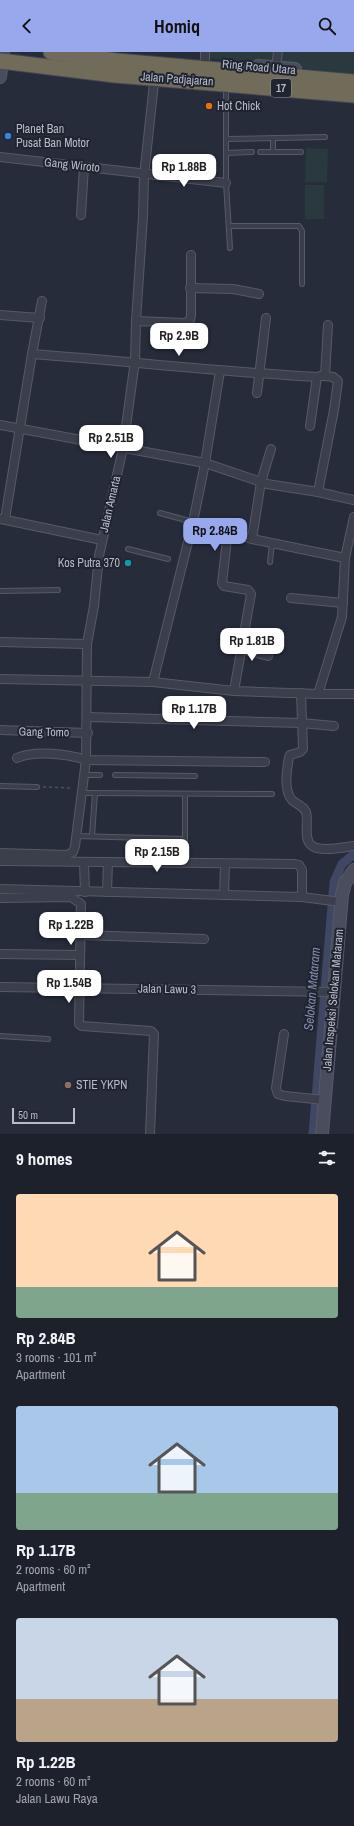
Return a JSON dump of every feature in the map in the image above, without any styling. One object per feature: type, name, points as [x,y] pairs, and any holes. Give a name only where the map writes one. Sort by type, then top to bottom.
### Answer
[{"type":"highway","name":"Jalan Padjajaran","points":[[51,52],[116,68]]},
{"type":"highway","name":"Jalan Padjajaran","points":[[2,58],[116,68],[206,66],[354,82]]},
{"type":"highway","name":"Jalan Padjajaran","points":[[206,66],[354,95]]},
{"type":"street","points":[[276,68],[278,52]]},
{"type":"street","name":"Ring Road Utara","points":[[354,75],[276,68],[206,66],[128,56],[116,68],[126,81],[354,101]]},
{"type":"street","points":[[0,77],[2,58]]},
{"type":"street","name":"Jalan Amarta","points":[[0,853],[66,855],[73,852],[76,836],[79,791],[84,775],[88,733],[87,644],[102,540],[123,448],[135,361],[136,321],[144,216],[144,173],[154,83]]},
{"type":"street","name":"Gang Wiroto","points":[[0,157],[226,183]]},
{"type":"street","points":[[81,215],[84,167]]},
{"type":"street","points":[[136,321],[185,323],[190,320],[192,255]]},
{"type":"street","points":[[190,288],[233,289],[259,294]]},
{"type":"street","points":[[42,301],[20,428],[2,519],[102,540]]},
{"type":"street","points":[[0,314],[40,318]]},
{"type":"street","points":[[257,393],[266,318]]},
{"type":"street","points":[[310,426],[321,376],[328,325]]},
{"type":"street","points":[[32,354],[135,361],[161,366],[260,374],[333,376],[338,381],[334,410],[318,492]]},
{"type":"street","points":[[153,682],[193,522],[205,463],[220,371]]},
{"type":"street","points":[[0,425],[205,463],[261,482],[354,500]]},
{"type":"street","points":[[252,538],[261,482],[271,448]]},
{"type":"street","points":[[318,694],[342,617],[345,558],[354,517]]},
{"type":"street","points":[[193,522],[272,543],[345,558]]},
{"type":"street","points":[[228,531],[222,583],[224,586],[248,590],[251,594],[234,691]]},
{"type":"street","points":[[291,598],[343,603]]},
{"type":"street","points":[[0,642],[87,644]]},
{"type":"street","points":[[241,649],[268,656]]},
{"type":"street","points":[[0,679],[153,682],[234,691],[354,694]]},
{"type":"street","points":[[301,693],[303,749],[300,752],[290,755],[287,781],[288,794],[293,800],[303,807],[306,812],[308,840],[311,845],[321,849],[354,846]]},
{"type":"street","points":[[87,717],[301,723],[334,726]]},
{"type":"street","name":"Gang Tomo","points":[[0,730],[88,733]]},
{"type":"street","points":[[17,758],[34,755],[64,755],[86,760],[265,762]]},
{"type":"street","points":[[0,861],[299,865],[302,870],[302,897]]},
{"type":"street","points":[[107,892],[108,862]]},
{"type":"street","points":[[84,863],[85,892]]},
{"type":"street","points":[[224,895],[225,864]]},
{"type":"street","name":"Jalan Inspeksi Selokan Mataram","points":[[322,1134],[322,1099],[338,902],[345,884],[354,870]]},
{"type":"street","points":[[0,889],[302,897],[338,902]]},
{"type":"street","points":[[0,898],[71,898],[77,900],[81,904],[79,1024],[82,1026],[152,1031],[154,1034],[150,1134]]},
{"type":"street","points":[[81,936],[204,939]]},
{"type":"street","points":[[0,954],[80,955]]},
{"type":"street","name":"Jalan Lawu 3","points":[[0,987],[331,992]]},
{"type":"street","points":[[284,1034],[276,1088],[278,1094],[302,1098],[322,1099]]},
{"type":"lane","points":[[226,89],[226,183],[230,248]]},
{"type":"lane","points":[[226,138],[325,137]]},
{"type":"lane","points":[[273,138],[273,152]]},
{"type":"lane","points":[[226,153],[252,152]]},
{"type":"lane","points":[[260,152],[301,152]]},
{"type":"lane","points":[[229,226],[300,226],[302,231],[302,284]]},
{"type":"lane","points":[[160,513],[193,522]]},
{"type":"lane","points":[[270,562],[272,543]]},
{"type":"lane","points":[[128,549],[168,559]]},
{"type":"lane","points":[[0,590],[58,590]]},
{"type":"lane","points":[[84,775],[100,775]]},
{"type":"lane","points":[[114,775],[195,776]]},
{"type":"lane","points":[[0,786],[37,787]]},
{"type":"lane","points":[[79,791],[94,793],[272,794]]},
{"type":"lane","points":[[92,836],[94,793]]},
{"type":"lane","points":[[76,836],[185,839],[185,794]]},
{"type":"lane","points":[[0,1036],[48,1039]]},
{"type":"path","points":[[37,787],[79,791]]},
{"type":"shaded area","points":[[208,52],[354,52],[354,74],[207,58]]},
{"type":"shaded area","points":[[306,148],[328,149],[327,182],[305,182]]},
{"type":"shaded area","points":[[305,185],[324,185],[324,219],[305,219]]},
{"type":"waterway","name":"Selokan Mataram","points":[[313,1134],[334,882],[342,864],[354,854]]},
{"type":"place","name":"Hot Chick","points":[[209,106]]},
{"type":"place","name":"Planet Ban Pusat Ban Motor","points":[[8,136]]},
{"type":"place","name":"Kos Putra 370","points":[[128,563]]},
{"type":"place","name":"STIE YKPN","points":[[68,1085]]}]
